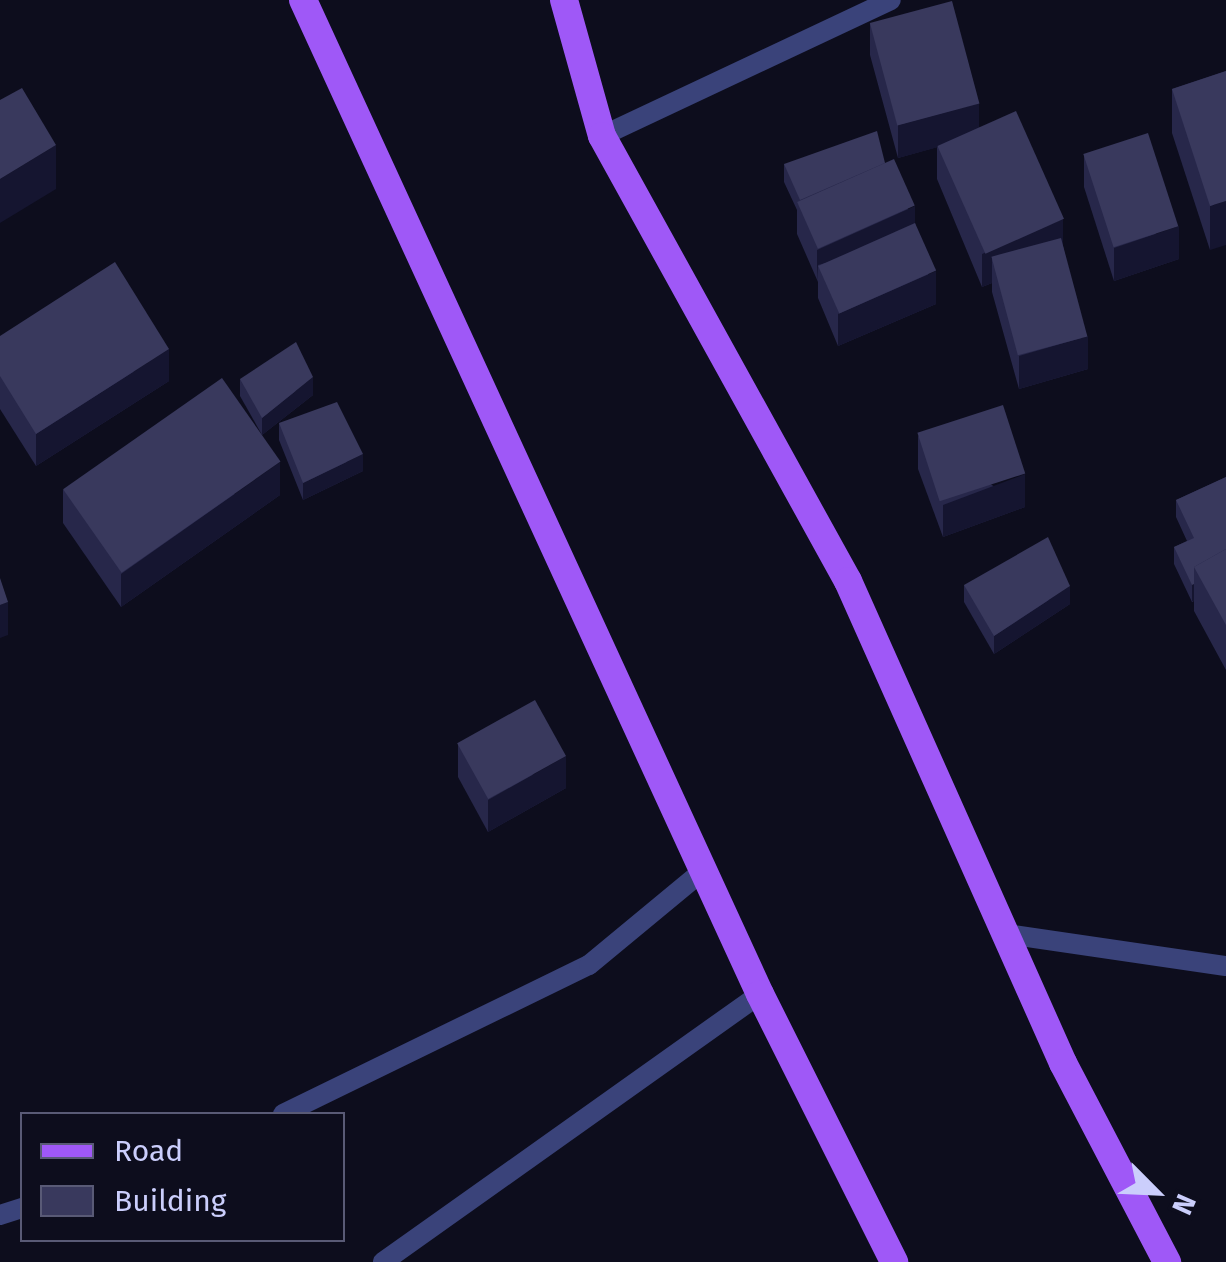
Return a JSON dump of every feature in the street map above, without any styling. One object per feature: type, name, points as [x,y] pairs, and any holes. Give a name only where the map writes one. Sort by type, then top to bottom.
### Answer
[{"type":"main road","points":[[303,0],[760,994],[894,1262]]},
{"type":"main road","points":[[564,0],[602,136],[848,581],[1013,936],[1063,1063],[1167,1262]]},
{"type":"street","points":[[602,136],[891,0]]},
{"type":"street","points":[[287,1112],[589,966],[704,870]]},
{"type":"street","points":[[1013,936],[1226,966]]},
{"type":"street","points":[[383,1262],[760,994]]},
{"type":"building","points":[[952,1],[979,103],[897,125],[870,23]]},
{"type":"building","points":[[1226,71],[1226,201],[1210,206],[1172,89]]},
{"type":"building","points":[[22,88],[56,145],[0,179],[0,100]]},
{"type":"building","points":[[1016,111],[1064,219],[985,254],[937,146]]},
{"type":"building","points":[[877,131],[885,163],[800,200],[784,164]]},
{"type":"building","points":[[1148,133],[1178,226],[1114,247],[1083,154]]},
{"type":"building","points":[[894,159],[915,206],[818,249],[797,202]]},
{"type":"building","points":[[915,223],[936,271],[839,314],[818,266]]},
{"type":"building","points":[[1061,238],[1087,337],[1018,355],[991,257]]},
{"type":"building","points":[[115,262],[169,349],[36,434],[0,376],[0,336]]},
{"type":"building","points":[[296,342],[313,377],[262,418],[240,379]]},
{"type":"building","points":[[222,378],[281,462],[122,573],[63,489]]},
{"type":"building","points":[[337,402],[363,454],[303,483],[279,423]]},
{"type":"building","points":[[1003,405],[1025,473],[940,501],[917,433]]},
{"type":"building","points":[[1226,477],[1226,549],[1194,567],[1192,585],[1174,547],[1194,538],[1176,500]]},
{"type":"building","points":[[1048,537],[1070,586],[994,636],[964,585]]},
{"type":"building","points":[[1226,549],[1226,625],[1194,567]]},
{"type":"building","points":[[0,578],[8,602],[0,605]]},
{"type":"building","points":[[535,700],[566,756],[488,799],[457,743]]}]
